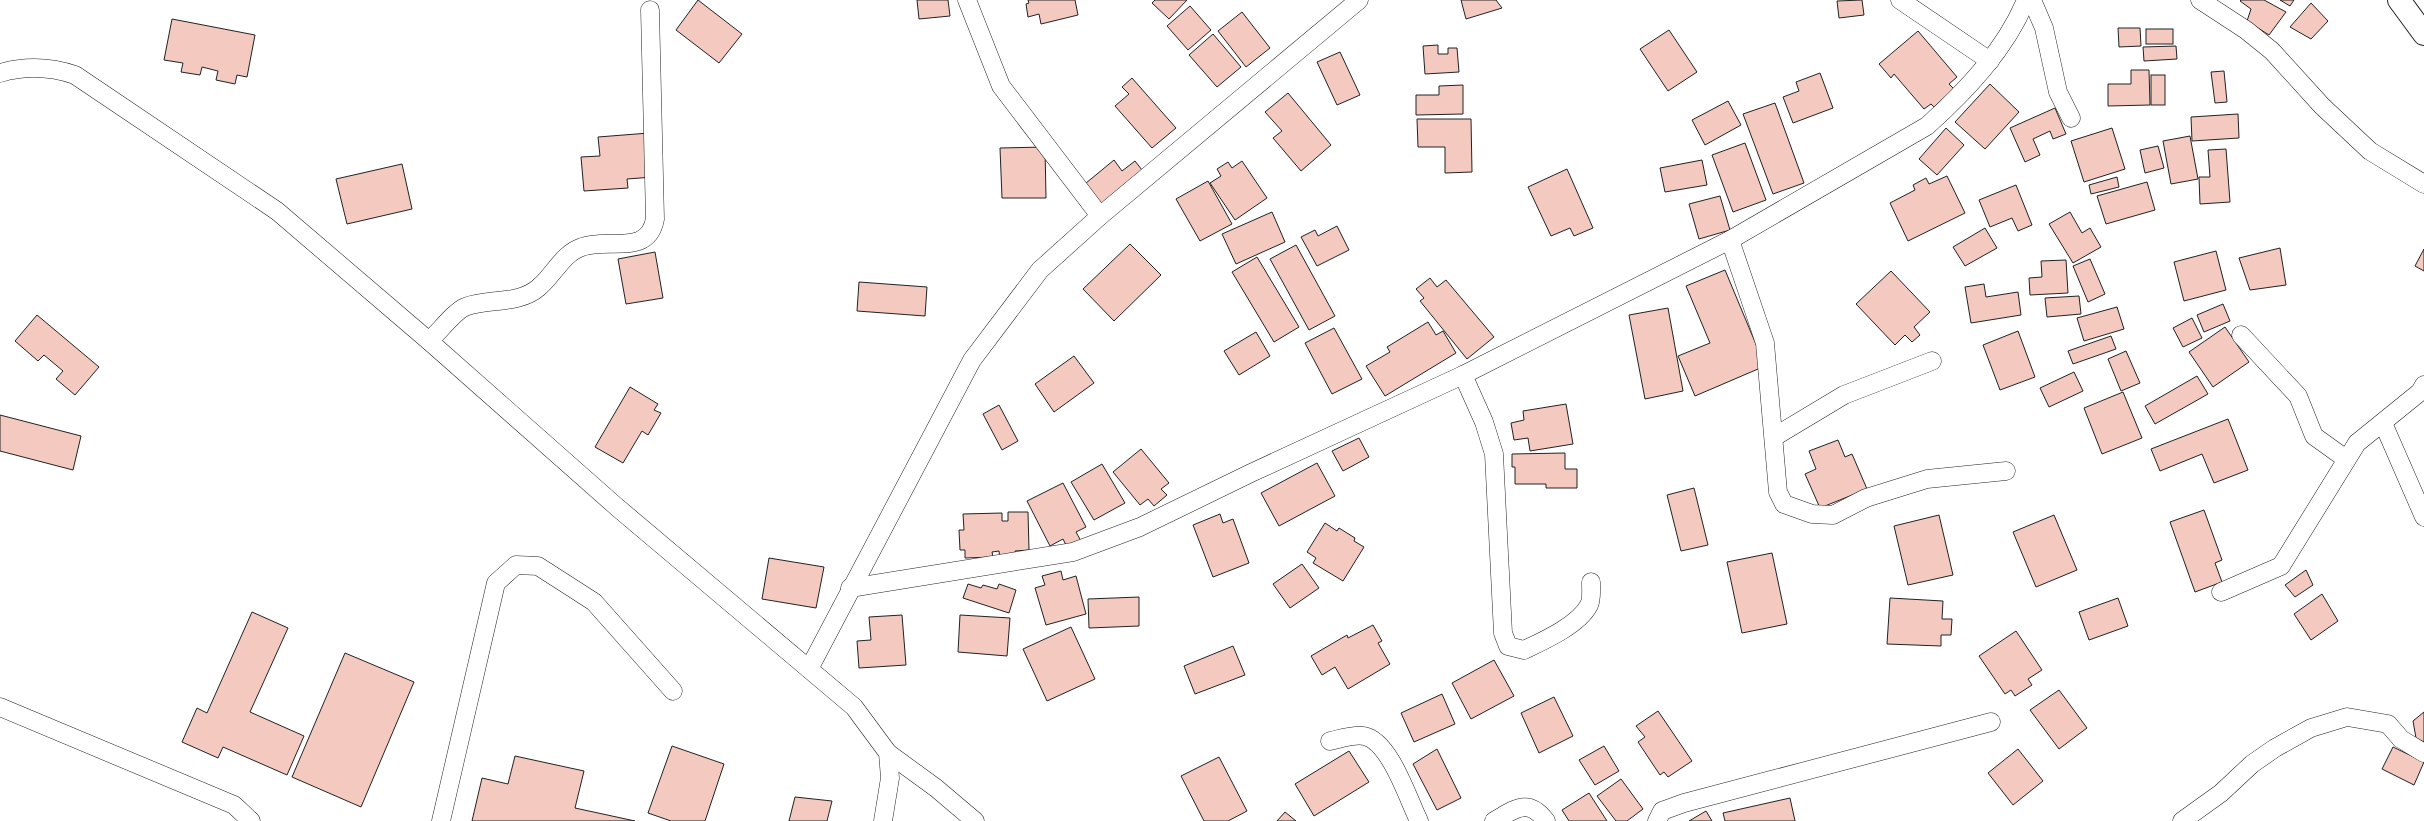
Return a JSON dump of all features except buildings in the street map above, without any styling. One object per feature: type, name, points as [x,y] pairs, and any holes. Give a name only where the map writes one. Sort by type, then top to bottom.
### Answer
[{"type":"street","points":[[967,0],[1001,86],[1100,216]]},
{"type":"street","points":[[809,669],[850,588],[972,360],[1040,270],[1100,216],[1360,0]]},
{"type":"street","points":[[1900,0],[1990,61]]},
{"type":"street","points":[[850,588],[1073,552],[1140,527],[1250,473],[1463,375],[1730,240],[1927,126],[1948,107],[1990,61],[2021,13],[2026,0]]},
{"type":"street","points":[[2032,0],[2044,28],[2058,92],[2071,118]]},
{"type":"street","points":[[2200,0],[2246,30],[2272,50],[2322,106],[2370,151],[2424,184]]},
{"type":"street","points":[[2399,0],[2424,34]]},
{"type":"street","points":[[430,341],[463,307],[484,302],[512,299],[537,289],[573,250],[584,246],[641,241],[653,231],[655,219],[650,10]]},
{"type":"street","points":[[5,68],[58,69],[75,75],[277,211],[430,341],[618,508],[854,707],[888,753],[936,788],[975,821]]},
{"type":"street","points":[[1730,240],[1765,343],[1778,492],[1784,504],[1812,514],[1833,515],[1866,498],[1926,479],[2006,471]]},
{"type":"street","points":[[2241,335],[2298,396],[2314,436],[2346,459]]},
{"type":"street","points":[[1774,437],[1844,395],[1932,361]]},
{"type":"street","points":[[1463,375],[1484,422],[1494,454],[1503,633],[1508,646],[1524,650],[1551,637],[1581,615],[1590,604],[1591,582]]},
{"type":"street","points":[[2220,592],[2281,566],[2357,443],[2420,392],[2424,385]]},
{"type":"street","points":[[2383,423],[2424,518]]},
{"type":"street","points":[[441,821],[496,583],[516,565],[538,566],[594,602],[673,691]]},
{"type":"street","points":[[0,707],[234,805],[251,821]]},
{"type":"street","points":[[2182,821],[2222,793],[2252,764],[2275,748],[2311,728],[2347,717],[2388,724],[2402,739],[2424,753]]},
{"type":"street","points":[[1657,821],[1662,811],[1684,803],[1991,722]]},
{"type":"street","points":[[1330,741],[1362,736],[1374,739],[1384,749],[1419,821]]},
{"type":"street","points":[[883,821],[890,778],[888,753]]},
{"type":"street","points":[[1494,821],[1516,808],[1527,806],[1539,812],[1546,821]]}]
